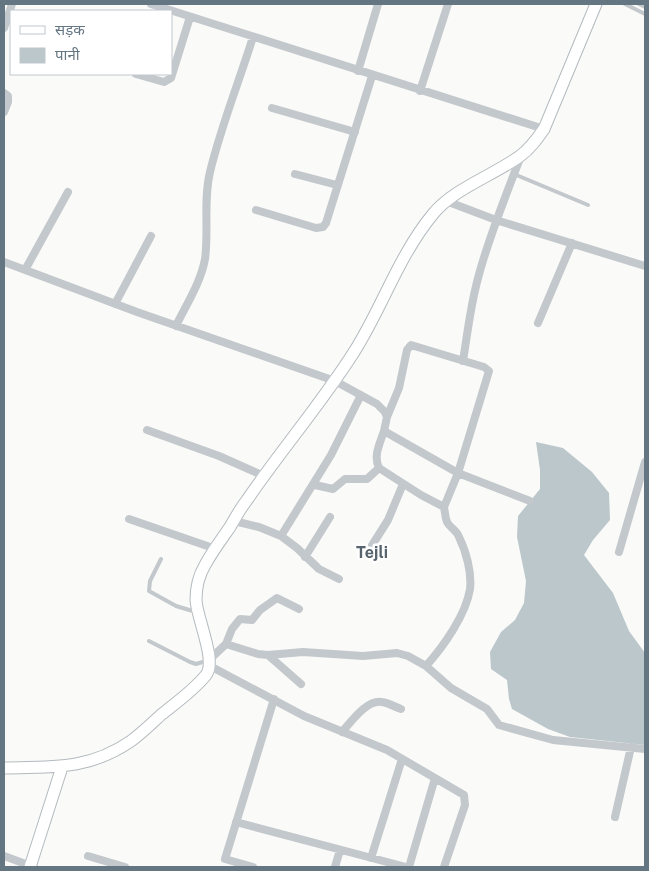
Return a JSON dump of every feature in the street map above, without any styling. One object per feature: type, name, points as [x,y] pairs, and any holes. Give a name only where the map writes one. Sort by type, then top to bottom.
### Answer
[{"type":"street","points":[[4,28],[12,4]]},
{"type":"street","points":[[151,4],[169,10]]},
{"type":"street","points":[[358,71],[378,4]]},
{"type":"street","points":[[420,91],[448,4]]},
{"type":"street","points":[[444,867],[466,800],[464,795],[387,750],[304,716],[210,662],[196,601],[198,581],[204,566],[264,476],[335,381],[355,350],[409,249],[433,213],[446,201],[521,156],[534,144],[544,129],[596,4]]},
{"type":"street","points":[[172,11],[544,129]]},
{"type":"street","points":[[172,75],[190,17]]},
{"type":"street","points":[[176,326],[200,277],[205,261],[207,241],[206,210],[210,173],[253,37]]},
{"type":"street","points":[[140,75],[164,82],[171,78],[172,75]]},
{"type":"street","points":[[256,210],[320,228],[326,223],[372,76]]},
{"type":"street","points":[[4,93],[8,96],[8,99],[4,112]]},
{"type":"street","points":[[272,108],[355,132]]},
{"type":"street","points":[[462,361],[475,290],[496,220],[521,156]]},
{"type":"street","points":[[295,174],[337,185]]},
{"type":"street","points":[[25,270],[68,192]]},
{"type":"street","points":[[446,201],[496,220],[645,266]]},
{"type":"street","points":[[115,304],[151,236]]},
{"type":"street","points":[[538,324],[572,243]]},
{"type":"street","points":[[4,262],[176,326],[335,381],[382,408],[387,417]]},
{"type":"street","points":[[426,666],[449,636],[468,598],[470,574],[460,537],[448,523],[444,507],[458,473],[489,371],[484,367],[415,345],[408,347],[399,388],[387,417],[376,455],[376,462],[379,468],[403,484],[444,507]]},
{"type":"street","points":[[281,536],[331,455],[361,395]]},
{"type":"street","points":[[148,430],[210,452],[264,476]]},
{"type":"street","points":[[384,431],[458,473],[530,501]]},
{"type":"street","points":[[619,552],[641,490],[645,462]]},
{"type":"street","points":[[314,484],[333,489],[345,478],[367,479],[379,468]]},
{"type":"street","points":[[371,547],[388,520],[403,484]]},
{"type":"street","points":[[305,557],[330,517]]},
{"type":"street","points":[[129,518],[216,548]]},
{"type":"street","points":[[234,521],[259,527],[281,536],[319,569],[339,578]]},
{"type":"street","points":[[4,768],[62,767],[110,754],[132,740],[207,673],[210,662],[226,644],[232,628],[240,620],[252,620],[260,610],[277,598],[299,608]]},
{"type":"street","points":[[226,644],[258,654],[268,655],[303,652],[363,656],[397,653],[408,656],[426,666],[451,688],[487,709],[499,726],[553,740],[645,750]]},
{"type":"street","points":[[268,655],[301,684]]},
{"type":"street","points":[[223,867],[274,699]]},
{"type":"street","points":[[342,732],[362,710],[372,704],[383,702],[401,709]]},
{"type":"street","points":[[615,817],[631,747]]},
{"type":"street","points":[[371,858],[402,759]]},
{"type":"street","points":[[4,856],[31,867],[62,767]]},
{"type":"street","points":[[236,822],[371,858],[383,864],[408,867],[435,778]]},
{"type":"street","points":[[335,867],[340,850]]},
{"type":"street","points":[[88,856],[125,867]]},
{"type":"street","points":[[225,859],[254,867]]},
{"type":"lane","points":[[625,4],[645,14]]},
{"type":"lane","points":[[639,4],[645,7]]},
{"type":"lane","points":[[514,174],[588,206]]},
{"type":"lane","points":[[161,559],[150,581],[149,591],[176,606],[198,613]]},
{"type":"lane","points":[[149,641],[190,662],[210,662]]},
{"type":"water","points":[[536,442],[563,448],[592,472],[609,493],[610,520],[593,540],[584,555],[613,593],[629,631],[645,653],[645,745],[570,737],[548,729],[512,709],[507,680],[491,669],[490,652],[501,632],[515,620],[524,603],[526,581],[517,537],[518,516],[540,489],[540,470]]},
{"type":"district","name":"Tejli","points":[[372,552]]}]
